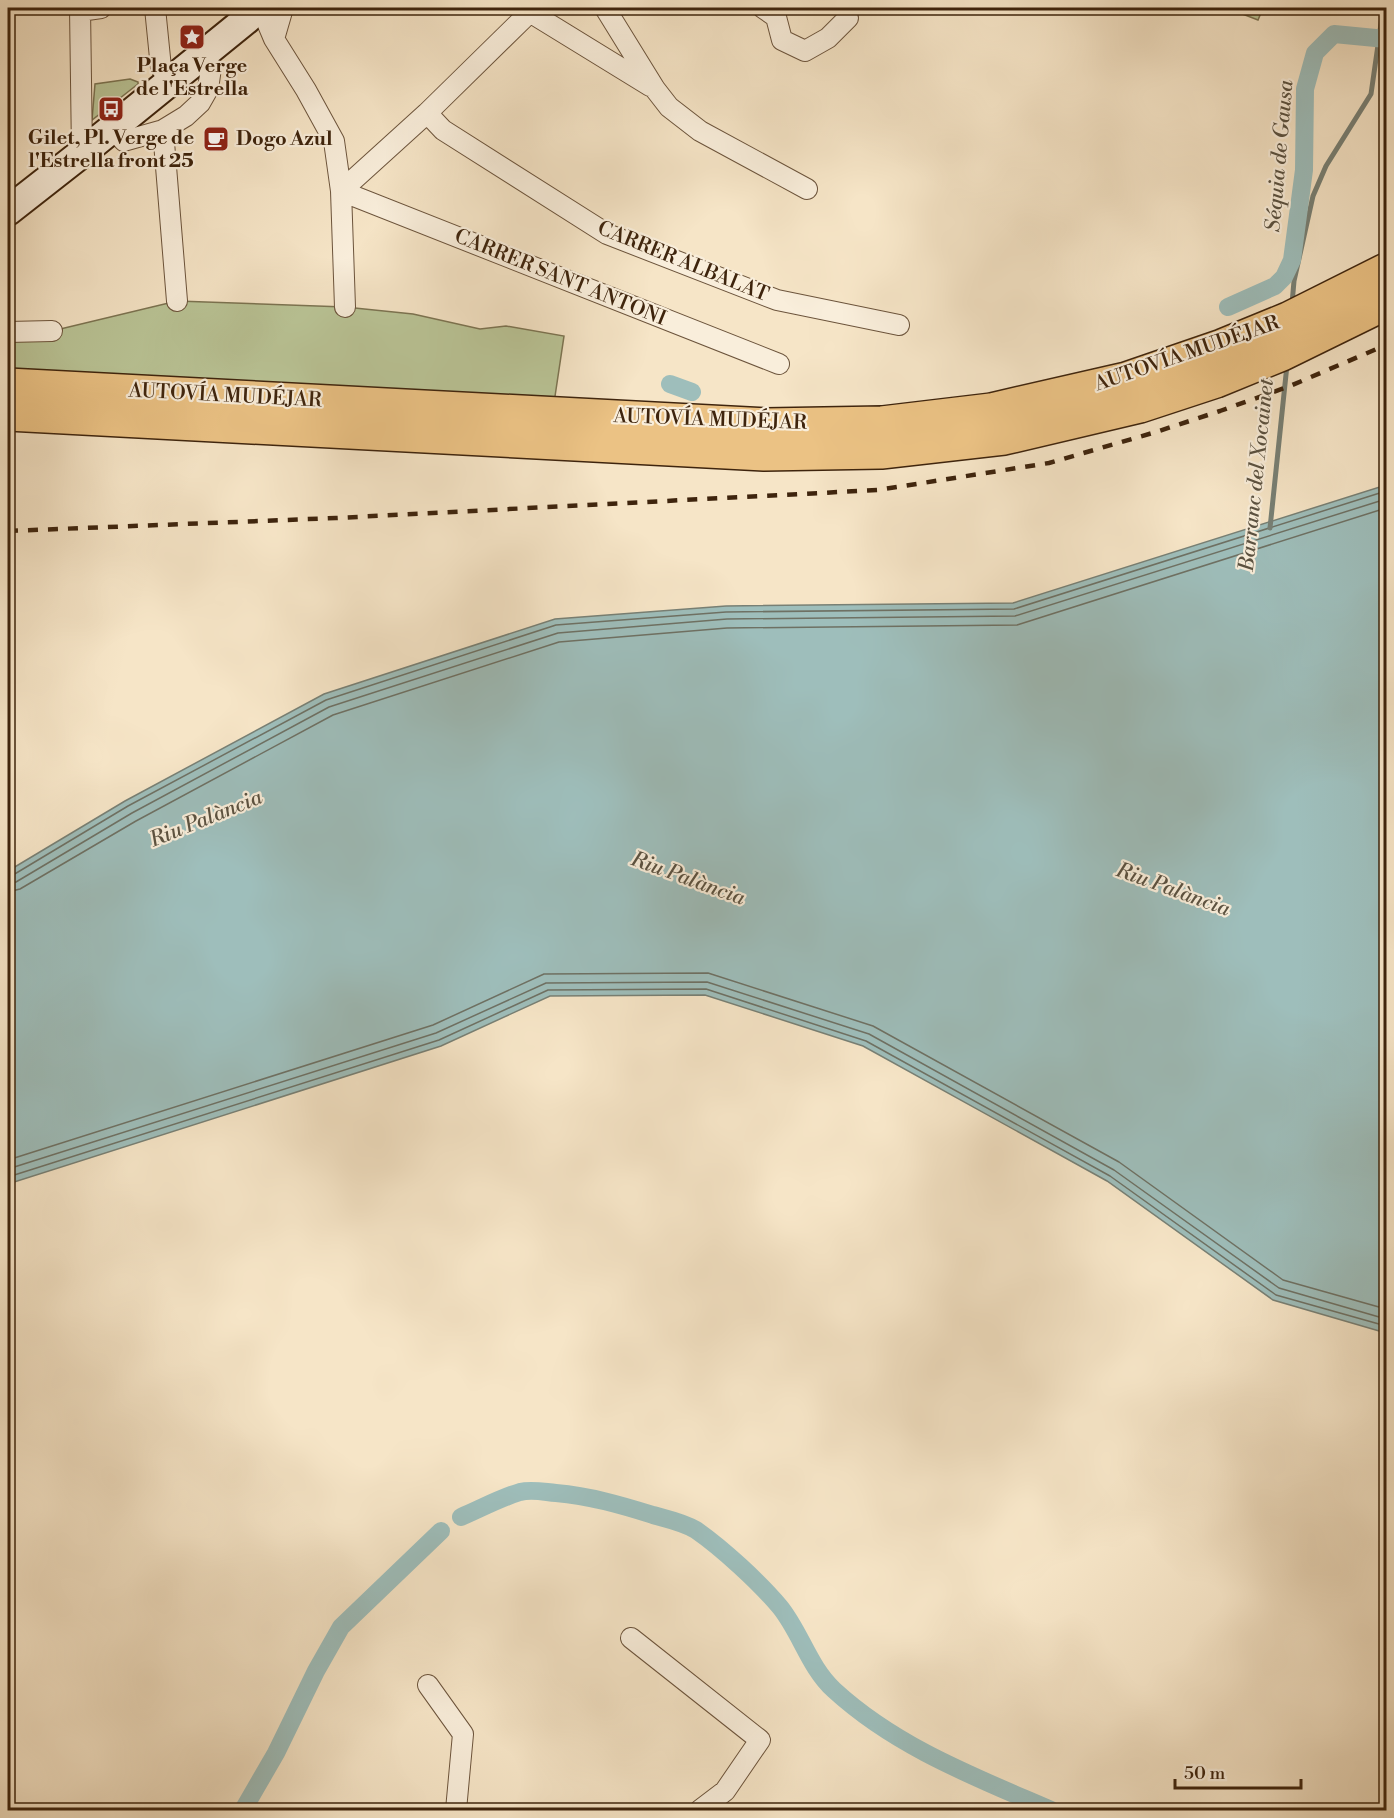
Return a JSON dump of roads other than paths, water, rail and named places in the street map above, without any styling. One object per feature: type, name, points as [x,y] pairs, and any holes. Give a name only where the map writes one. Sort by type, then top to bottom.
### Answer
[{"type":"highway","name":"AUTOVÍA MUDÉJAR","points":[[8,385],[766,424],[882,423],[991,410],[1126,379],[1222,346],[1288,319],[1386,270]]},
{"type":"highway","name":"AUTOVÍA MUDÉJAR","points":[[8,414],[764,454],[881,452],[1004,438],[1140,406],[1216,381],[1282,354],[1386,303]]},
{"type":"street","points":[[82,153],[80,9],[101,8]]},
{"type":"street","points":[[155,8],[161,68],[171,81]]},
{"type":"street","points":[[8,211],[113,129],[247,19],[253,8]]},
{"type":"street","points":[[261,8],[274,39],[334,141],[341,191],[345,307]]},
{"type":"street","points":[[274,39],[283,8]]},
{"type":"street","points":[[605,8],[655,89],[669,107],[700,131],[807,189]]},
{"type":"street","points":[[763,8],[776,17],[782,40],[805,51],[828,38],[848,18]]},
{"type":"street","points":[[341,191],[427,113],[526,10],[655,89]]},
{"type":"street","points":[[113,129],[124,141],[163,130],[186,116],[200,103],[208,89],[211,68],[204,54]]},
{"type":"street","name":"CARRER ALBALAT","points":[[427,113],[443,130],[607,234],[777,300],[899,326]]},
{"type":"street","points":[[163,130],[177,301]]},
{"type":"street","name":"CARRER SANT ANTONI","points":[[341,191],[780,364]]},
{"type":"street","points":[[8,332],[52,331]]},
{"type":"street","points":[[631,1638],[760,1740],[725,1791],[700,1810]]},
{"type":"street","points":[[428,1684],[463,1734],[456,1810]]},
{"type":"water","name":"Riu Palància","points":[[1386,485],[1386,1333],[1273,1300],[1107,1181],[863,1046],[705,995],[550,996],[441,1046],[8,1184],[8,871],[125,801],[324,694],[555,619],[726,606],[1013,603]]},
{"type":"waterway","name":"Barranc del Xocainet","points":[[1380,31],[1383,8]]},
{"type":"waterway","name":"Séquia de Gausa","points":[[1228,307],[1275,286],[1284,277],[1292,260],[1304,170],[1305,89],[1315,53],[1334,34],[1386,39]]},
{"type":"waterway","name":"Barranc del Xocainet","points":[[1292,304],[1294,281],[1313,196],[1326,166],[1371,94],[1378,45]]},
{"type":"waterway","name":"Barranc del Xocainet","points":[[1270,528],[1287,365]]},
{"type":"waterway","name":"Séquia de Gausa","points":[[670,384],[692,392]]},
{"type":"waterway","points":[[461,1517],[513,1494],[534,1491],[569,1494],[605,1501],[691,1527],[729,1556],[772,1598],[787,1617],[825,1681],[858,1710],[883,1728],[937,1759],[1051,1810]]},
{"type":"waterway","points":[[243,1810],[276,1753],[316,1671],[341,1627],[441,1531]]},
{"type":"railway","points":[[8,531],[336,518],[878,490],[1049,463],[1220,411],[1290,386],[1386,345]]},
{"type":"place","name":"Plaça Verge de l'Estrella","points":[[192,37]]},
{"type":"place","name":"Gilet, Pl. Verge de l'Estrella front 25","points":[[111,109]]},
{"type":"place","name":"Dogo Azul","points":[[216,139]]}]
